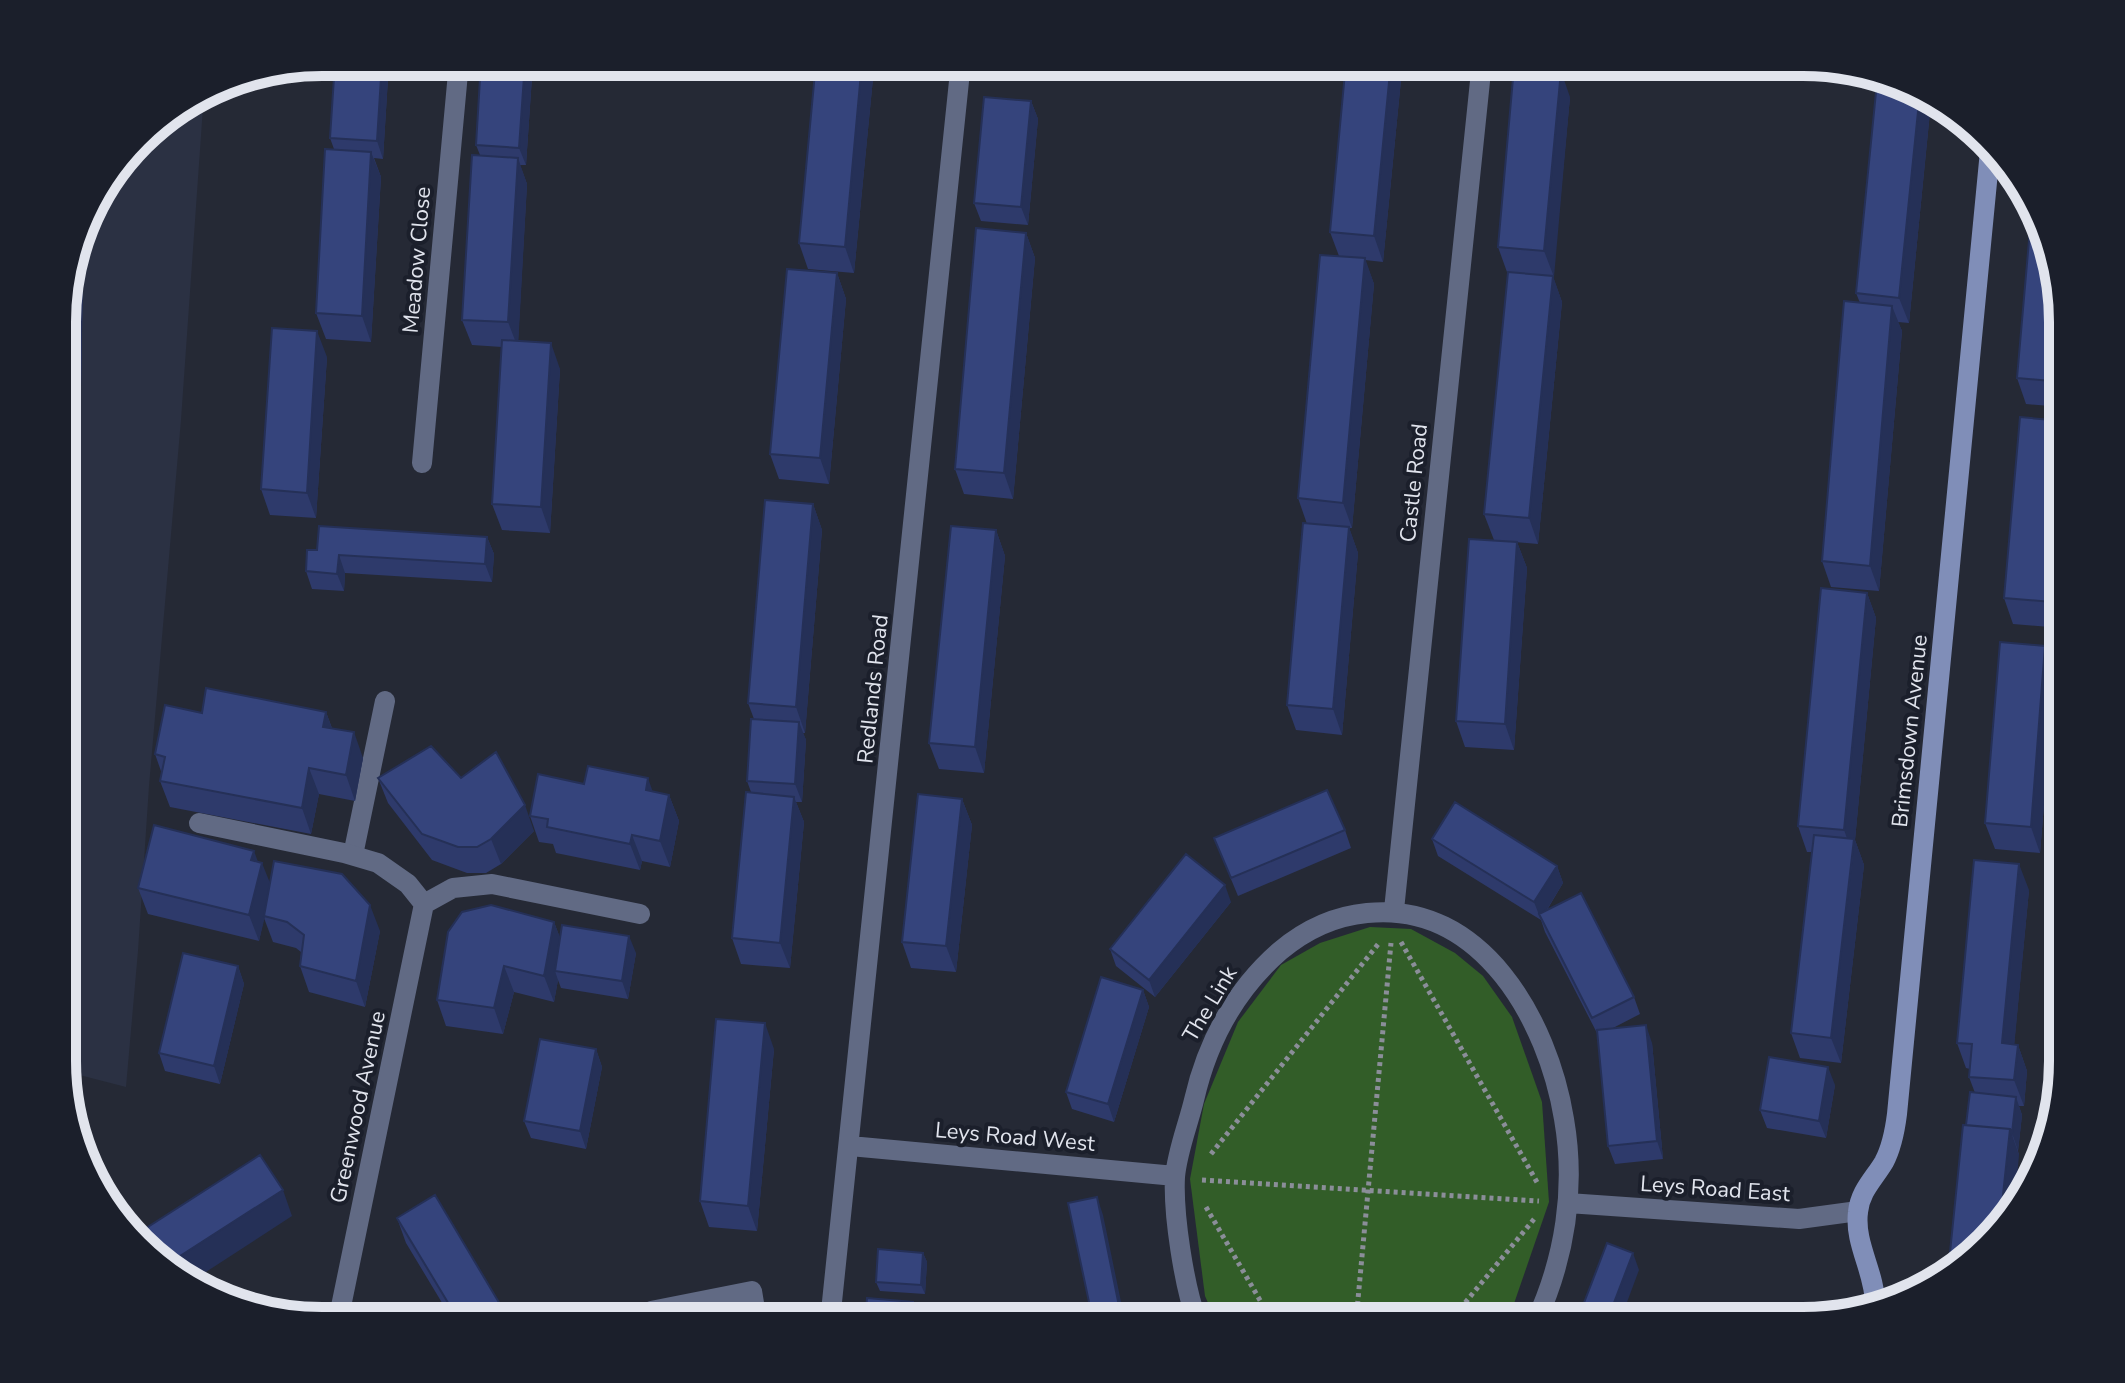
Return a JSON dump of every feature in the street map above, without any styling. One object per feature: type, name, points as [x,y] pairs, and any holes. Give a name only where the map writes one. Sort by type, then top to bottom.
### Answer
[{"type":"street","name":"Castle Road","points":[[1394,910],[1481,76]]},
{"type":"street","name":"Meadow Close","points":[[422,463],[458,77]]},
{"type":"street","name":"Redlands Road","points":[[832,1307],[960,77]]},
{"type":"street","name":"Brimsdown Avenue","points":[[1875,1296],[1875,1286],[1861,1249],[1858,1211],[1866,1185],[1884,1162],[1894,1138],[1989,162]]},
{"type":"street","points":[[353,855],[385,701]]},
{"type":"street","points":[[199,823],[378,863],[408,884],[424,904],[453,888],[492,884],[640,914]]},
{"type":"street","name":"Greenwood Avenue","points":[[341,1307],[424,904]]},
{"type":"street","name":"The Link","points":[[1193,1306],[1184,1273],[1183,1178],[1202,1067],[1235,1002],[1260,969],[1290,943],[1323,923],[1357,914],[1394,910],[1426,918],[1460,934],[1496,964],[1523,1001],[1550,1061],[1564,1120],[1559,1202],[1564,1238],[1541,1306]]},
{"type":"street","name":"Leys Road West","points":[[850,1146],[1183,1178]]},
{"type":"street","name":"Leys Road East","points":[[1559,1202],[1799,1219],[1858,1211]]},
{"type":"street","points":[[672,1307],[752,1291],[755,1307]]},
{"type":"path","points":[[1210,1155],[1383,939]]},
{"type":"path","points":[[1400,941],[1541,1188]]},
{"type":"path","points":[[1357,1306],[1391,942]]},
{"type":"path","points":[[1183,1178],[1559,1202]]},
{"type":"path","points":[[1205,1205],[1264,1306]]},
{"type":"path","points":[[1462,1306],[1539,1214]]},
{"type":"shaded area","points":[[203,107],[181,420],[126,1087],[77,1074],[76,1061],[78,290],[84,258],[95,228],[127,172],[160,137]]},
{"type":"green space","points":[[1370,927],[1411,929],[1455,953],[1483,976],[1512,1017],[1542,1102],[1549,1202],[1513,1306],[1210,1306],[1205,1296],[1190,1179],[1204,1104],[1238,1022],[1281,965],[1320,943]]},
{"type":"building","points":[[1345,76],[1390,76],[1374,236],[1330,232]]},
{"type":"building","points":[[1513,76],[1561,76],[1544,251],[1498,247]]},
{"type":"building","points":[[334,77],[381,77],[377,141],[330,138]]},
{"type":"building","points":[[480,77],[524,77],[519,148],[476,145]]},
{"type":"building","points":[[815,77],[861,77],[845,247],[799,243]]},
{"type":"building","points":[[1876,88],[1919,105],[1899,298],[1856,293]]},
{"type":"building","points":[[984,97],[1031,101],[1021,207],[974,203]]},
{"type":"building","points":[[325,149],[371,152],[362,316],[316,313]]},
{"type":"building","points":[[472,155],[518,158],[508,322],[462,320]]},
{"type":"building","points":[[976,228],[1026,233],[1004,473],[955,469]]},
{"type":"building","points":[[2030,228],[2041,258],[2048,306],[2048,381],[2017,378]]},
{"type":"building","points":[[1320,255],[1365,258],[1343,503],[1298,498]]},
{"type":"building","points":[[787,269],[837,273],[820,458],[770,454]]},
{"type":"building","points":[[1508,272],[1553,276],[1529,518],[1484,514]]},
{"type":"building","points":[[1844,301],[1892,306],[1870,566],[1822,561]]},
{"type":"building","points":[[272,328],[317,331],[307,493],[261,489]]},
{"type":"building","points":[[502,340],[551,343],[541,507],[492,504]]},
{"type":"building","points":[[2020,417],[2048,420],[2048,602],[2004,598]]},
{"type":"building","points":[[765,500],[813,504],[796,707],[748,703]]},
{"type":"building","points":[[1303,523],[1349,527],[1333,709],[1287,705]]},
{"type":"building","points":[[319,526],[487,537],[485,564],[339,555],[337,574],[306,571],[307,550],[317,550]]},
{"type":"building","points":[[951,526],[996,530],[975,747],[929,743]]},
{"type":"building","points":[[1469,539],[1517,542],[1505,724],[1456,721]]},
{"type":"building","points":[[1821,588],[1867,593],[1844,830],[1798,826]]},
{"type":"building","points":[[2000,642],[2045,646],[2031,827],[1985,823]]},
{"type":"building","points":[[206,688],[326,712],[323,727],[354,732],[346,775],[309,768],[302,808],[160,781],[165,757],[155,754],[165,705],[202,713]]},
{"type":"building","points":[[751,719],[799,722],[795,784],[747,781]]},
{"type":"building","points":[[431,746],[461,778],[496,752],[525,805],[491,839],[477,847],[458,847],[422,834],[378,778]]},
{"type":"building","points":[[588,766],[648,778],[646,790],[669,795],[660,841],[632,835],[630,844],[547,827],[548,819],[530,816],[538,774],[584,784]]},
{"type":"building","points":[[1327,790],[1345,830],[1231,878],[1214,838]]},
{"type":"building","points":[[746,792],[794,797],[780,943],[732,938]]},
{"type":"building","points":[[918,794],[962,799],[946,946],[902,942]]},
{"type":"building","points":[[1455,802],[1557,866],[1534,902],[1432,839]]},
{"type":"building","points":[[154,825],[254,851],[251,860],[262,863],[249,915],[138,888]]},
{"type":"building","points":[[1814,835],[1854,839],[1831,1038],[1791,1033]]},
{"type":"building","points":[[1186,854],[1225,885],[1149,980],[1110,949]]},
{"type":"building","points":[[1974,860],[2019,864],[2002,1043],[2018,1045],[2014,1080],[1969,1077],[1972,1044],[1957,1043]]},
{"type":"building","points":[[274,861],[342,874],[370,905],[356,981],[300,966],[304,935],[287,922],[264,916]]},
{"type":"building","points":[[1581,893],[1634,997],[1592,1018],[1539,914]]},
{"type":"building","points":[[491,905],[554,922],[544,976],[504,966],[494,1008],[437,1000],[448,932],[462,912]]},
{"type":"building","points":[[562,925],[629,936],[622,981],[555,971]]},
{"type":"building","points":[[183,953],[238,966],[214,1066],[159,1053]]},
{"type":"building","points":[[1101,977],[1143,990],[1108,1104],[1066,1092]]},
{"type":"building","points":[[716,1019],[765,1023],[748,1206],[700,1201]]},
{"type":"building","points":[[1646,1025],[1657,1141],[1608,1146],[1597,1030]]},
{"type":"building","points":[[540,1039],[596,1049],[580,1131],[524,1121]]},
{"type":"building","points":[[1769,1057],[1828,1067],[1819,1121],[1760,1110]]},
{"type":"building","points":[[1970,1092],[2016,1097],[2012,1133],[2010,1129],[1966,1125]]},
{"type":"building","points":[[1963,1125],[2010,1129],[2002,1206],[1977,1235],[1949,1258]]},
{"type":"building","points":[[260,1155],[283,1190],[176,1259],[143,1230]]},
{"type":"building","points":[[435,1195],[502,1307],[451,1307],[397,1218]]},
{"type":"building","points":[[1097,1197],[1119,1306],[1090,1306],[1068,1203]]},
{"type":"building","points":[[1607,1243],[1633,1253],[1613,1306],[1583,1306]]},
{"type":"building","points":[[878,1249],[923,1253],[921,1285],[876,1282]]},
{"type":"building","points":[[867,1298],[913,1302],[913,1307],[866,1307]]}]
